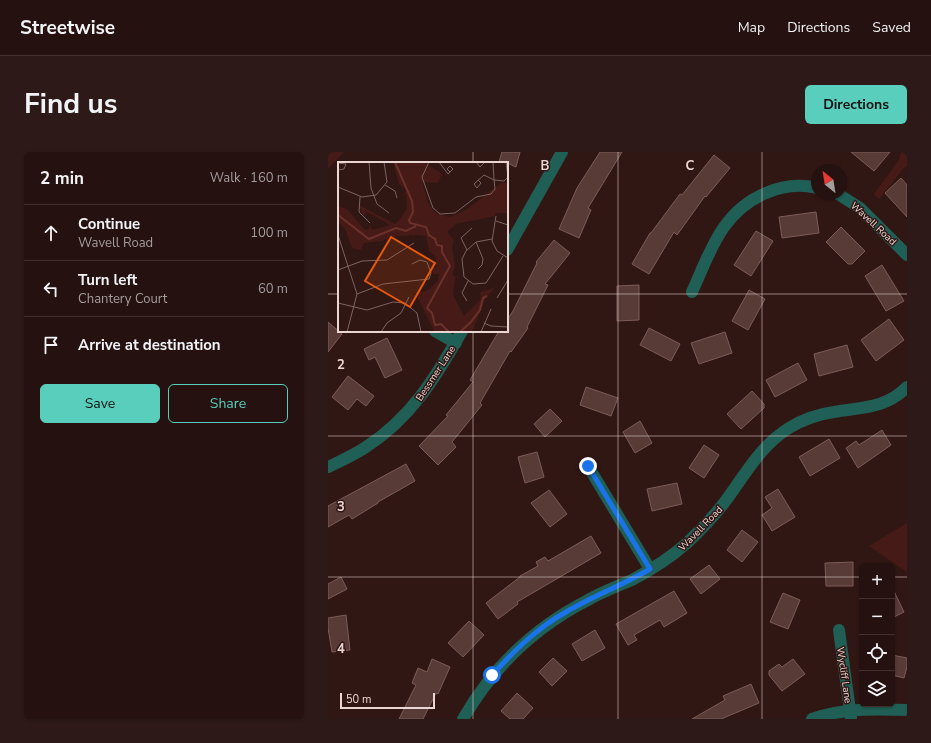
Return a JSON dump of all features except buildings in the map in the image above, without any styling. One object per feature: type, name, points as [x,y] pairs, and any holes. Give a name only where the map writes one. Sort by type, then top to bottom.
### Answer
[{"type":"street","points":[[508,248],[562,152]]},
{"type":"street","points":[[692,292],[719,232],[740,208],[757,196],[774,189],[795,186],[811,187]]},
{"type":"street","name":"Wavell Road","points":[[847,200],[860,208],[907,255]]},
{"type":"street","points":[[437,332],[456,343]]},
{"type":"street","name":"Bessmer Lane","points":[[328,467],[366,448],[404,416],[425,392],[439,372],[462,332]]},
{"type":"street","name":"Wavell Road","points":[[463,719],[474,700],[492,675],[516,650],[540,629],[565,612],[589,599],[634,579],[674,554],[701,529],[723,504],[756,457],[767,445],[781,434],[807,419],[826,413],[864,409],[877,405],[892,398],[907,387]]},
{"type":"street","points":[[588,466],[650,569]]},
{"type":"street","name":"Wycliff Lane","points":[[839,630],[850,715]]},
{"type":"street","points":[[812,719],[850,715],[878,709],[907,710]]},
{"type":"shaded area","points":[[328,152],[344,152],[328,169]]},
{"type":"shaded area","points":[[901,152],[907,152],[907,166],[879,199],[874,194],[899,160]]},
{"type":"shaded area","points":[[907,523],[907,572],[895,563],[869,546]]},
{"type":"route","points":[[492,675],[516,650],[540,629],[565,612],[589,599],[634,579],[650,569],[588,466]]}]
